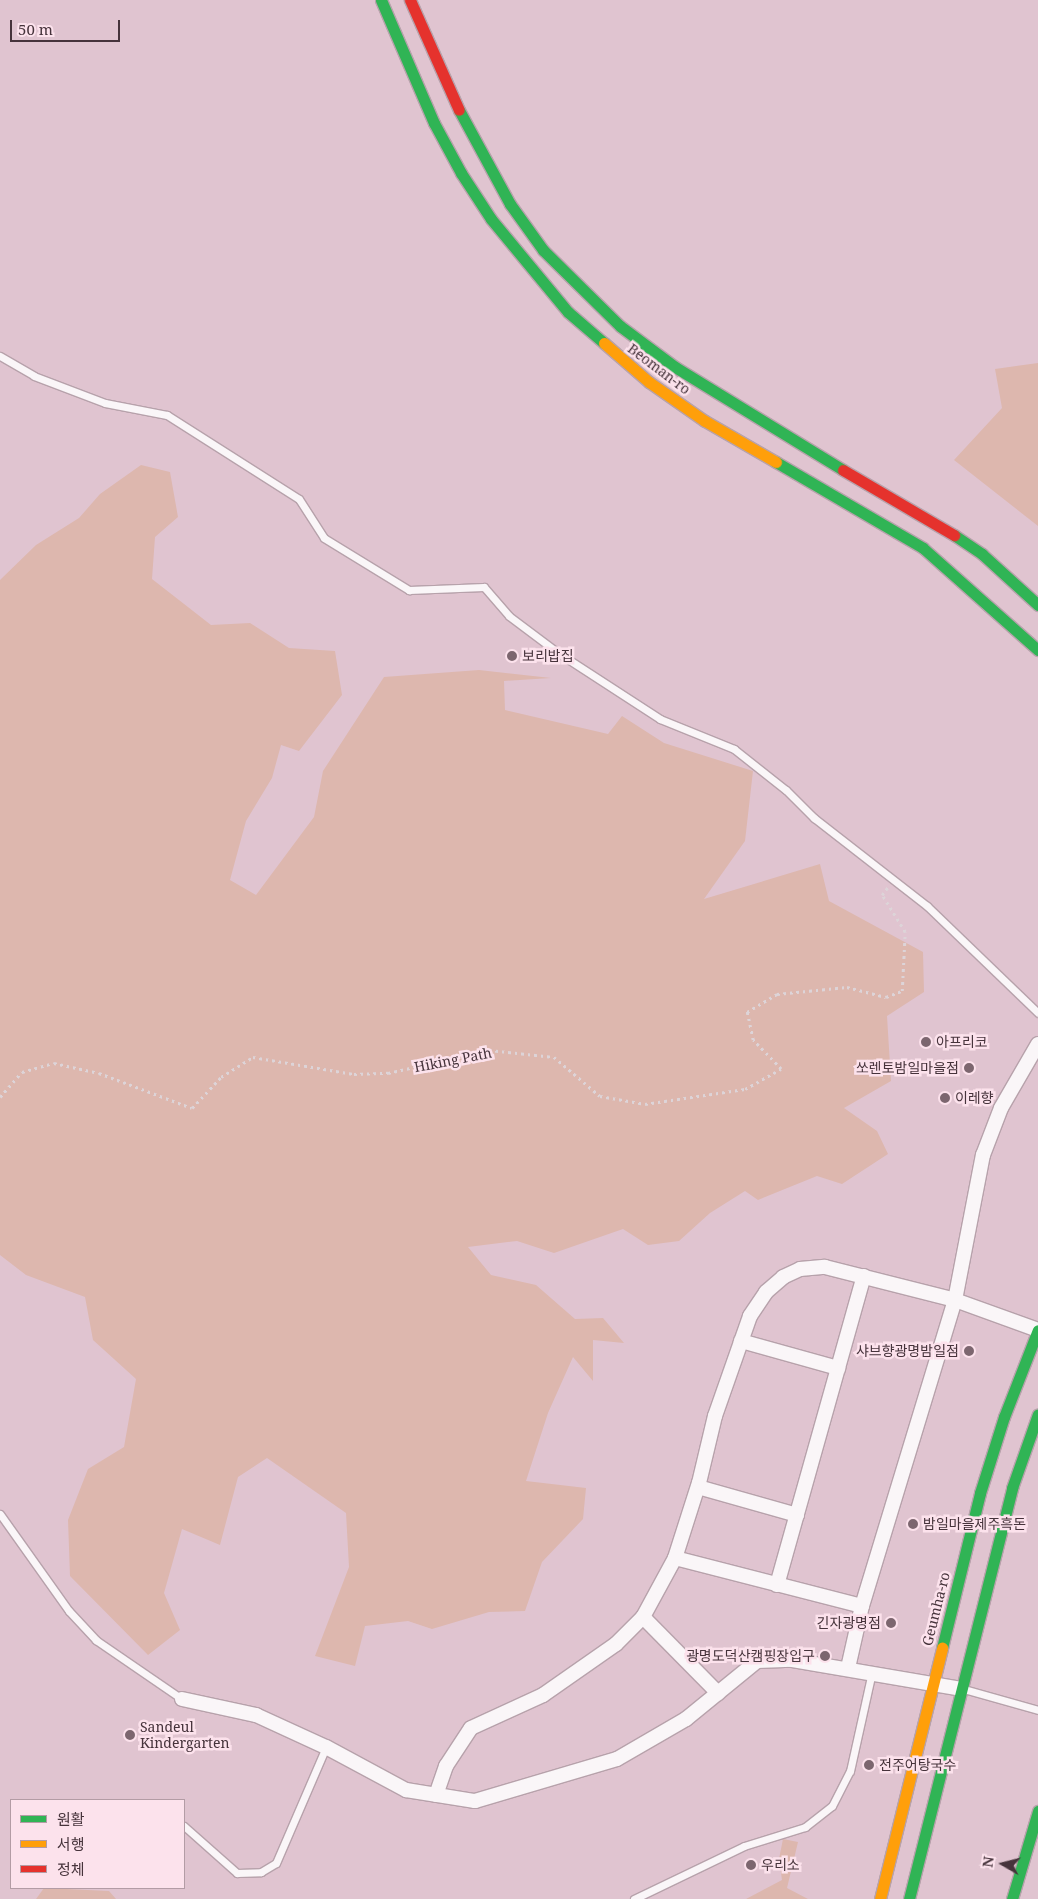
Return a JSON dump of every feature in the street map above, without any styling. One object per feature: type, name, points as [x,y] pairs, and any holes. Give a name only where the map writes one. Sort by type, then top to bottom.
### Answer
[{"type":"main road","name":"Beoman-ro","points":[[382,0],[434,123],[461,173],[491,219],[568,312],[619,358],[705,421],[923,548],[1038,650]]},
{"type":"main road","name":"Beoman-ro","points":[[410,0],[462,118],[510,204],[543,250],[580,288],[620,326],[675,367],[762,423],[947,530],[982,554],[1038,605]]},
{"type":"main road","name":"Geumha-ro","points":[[880,1899],[980,1493],[1004,1417],[1038,1330]]},
{"type":"main road","points":[[909,1899],[1012,1488],[1038,1414]]},
{"type":"main road","points":[[1012,1899],[1038,1811]]},
{"type":"street","points":[[848,1668],[862,1606],[955,1300],[983,1155],[1002,1108],[1038,1044]]},
{"type":"street","points":[[436,1795],[446,1766],[471,1728],[543,1694],[616,1644],[643,1617],[675,1558],[698,1487],[715,1416],[750,1316],[766,1292],[783,1277],[800,1269],[825,1267],[955,1300],[1038,1330]]},
{"type":"street","points":[[777,1585],[864,1276]]},
{"type":"street","points":[[741,1340],[838,1368]]},
{"type":"street","points":[[698,1487],[796,1515]]},
{"type":"street","points":[[675,1558],[862,1606]]},
{"type":"street","points":[[643,1617],[718,1693]]},
{"type":"street","points":[[182,1700],[256,1715],[326,1747],[406,1790],[475,1801],[617,1759],[686,1719],[757,1662],[792,1660],[934,1682],[962,1689]]},
{"type":"lane","points":[[0,356],[34,376],[105,403],[167,415],[299,499],[324,538],[408,590],[484,587],[508,616],[565,657],[660,719],[734,749],[786,790],[814,818],[927,906],[1038,1013]]},
{"type":"lane","points":[[0,1514],[70,1611],[96,1640],[182,1700]]},
{"type":"lane","points":[[634,1899],[744,1846],[805,1826],[832,1806],[850,1771],[872,1672]]},
{"type":"lane","points":[[962,1689],[1038,1710]]},
{"type":"lane","points":[[185,1827],[237,1873],[261,1872],[276,1863],[326,1747]]},
{"type":"path","name":"Hiking Path","points":[[0,1097],[22,1072],[54,1063],[100,1074],[192,1108],[221,1077],[254,1057],[354,1074],[388,1073],[489,1050],[554,1057],[600,1096],[645,1104],[745,1089],[782,1069],[753,1040],[747,1012],[777,994],[847,987],[886,998],[902,991],[905,932],[882,895],[893,880]]},
{"type":"shaded area","points":[[1038,363],[1038,526],[954,460],[1002,408],[995,369]]},
{"type":"shaded area","points":[[141,465],[170,472],[178,517],[155,537],[152,579],[211,625],[250,623],[289,648],[335,651],[342,695],[299,751],[281,745],[272,778],[246,821],[230,880],[256,895],[314,817],[323,771],[384,677],[479,670],[551,678],[504,681],[505,710],[608,734],[622,716],[664,743],[753,771],[745,841],[704,899],[820,864],[829,901],[923,952],[924,992],[887,1016],[891,1081],[844,1108],[877,1131],[888,1154],[842,1184],[817,1176],[758,1200],[745,1191],[710,1213],[679,1241],[648,1245],[623,1229],[554,1253],[517,1241],[468,1247],[491,1275],[536,1285],[575,1319],[603,1318],[624,1343],[593,1340],[593,1381],[573,1357],[548,1413],[526,1481],[586,1488],[583,1519],[542,1562],[525,1611],[489,1612],[432,1629],[408,1621],[365,1626],[355,1666],[315,1656],[349,1567],[346,1513],[267,1458],[238,1477],[220,1545],[182,1529],[164,1593],[180,1630],[148,1655],[70,1576],[68,1520],[88,1469],[124,1447],[136,1379],[93,1340],[85,1297],[26,1275],[0,1255],[0,580],[36,545],[79,518],[100,494]]},
{"type":"shaded area","points":[[783,1839],[798,1842],[787,1888],[808,1899],[746,1899],[782,1880],[779,1859]]},
{"type":"shaded area","points":[[43,1889],[66,1889],[109,1891],[116,1899],[36,1899]]},
{"type":"traffic: fast","points":[[381,0],[434,123],[461,173],[491,219],[568,312],[604,343]]},
{"type":"traffic: fast","points":[[459,110],[510,204],[543,250],[620,326],[675,367],[843,470]]},
{"type":"traffic: fast","points":[[776,462],[923,548],[1038,650]]},
{"type":"traffic: fast","points":[[954,535],[982,554],[1038,605]]},
{"type":"traffic: fast","points":[[942,1648],[980,1493],[1004,1417],[1038,1330]]},
{"type":"traffic: fast","points":[[909,1899],[1012,1488],[1038,1414]]},
{"type":"traffic: fast","points":[[1012,1899],[1038,1811]]},
{"type":"traffic: slow","points":[[604,343],[649,382],[705,421],[776,462]]},
{"type":"traffic: slow","points":[[880,1899],[942,1648]]},
{"type":"traffic: jam","points":[[410,0],[459,110]]},
{"type":"traffic: jam","points":[[843,470],[954,535]]},
{"type":"place","name":"보리밥집","points":[[512,656]]},
{"type":"place","name":"아프리코","points":[[926,1042]]},
{"type":"place","name":"쏘렌토밤일마을점","points":[[969,1068]]},
{"type":"place","name":"이레향","points":[[945,1098]]},
{"type":"place","name":"샤브향광명밤일점","points":[[969,1351]]},
{"type":"place","name":"밤일마을제주흑돈","points":[[913,1524]]},
{"type":"place","name":"긴자광명점","points":[[891,1623]]},
{"type":"place","name":"광명도덕산캠핑장입구","points":[[825,1656]]},
{"type":"place","name":"Sandeul Kindergarten","points":[[130,1735]]},
{"type":"place","name":"전주어탕국수","points":[[869,1765]]},
{"type":"place","name":"우리소","points":[[751,1865]]}]
